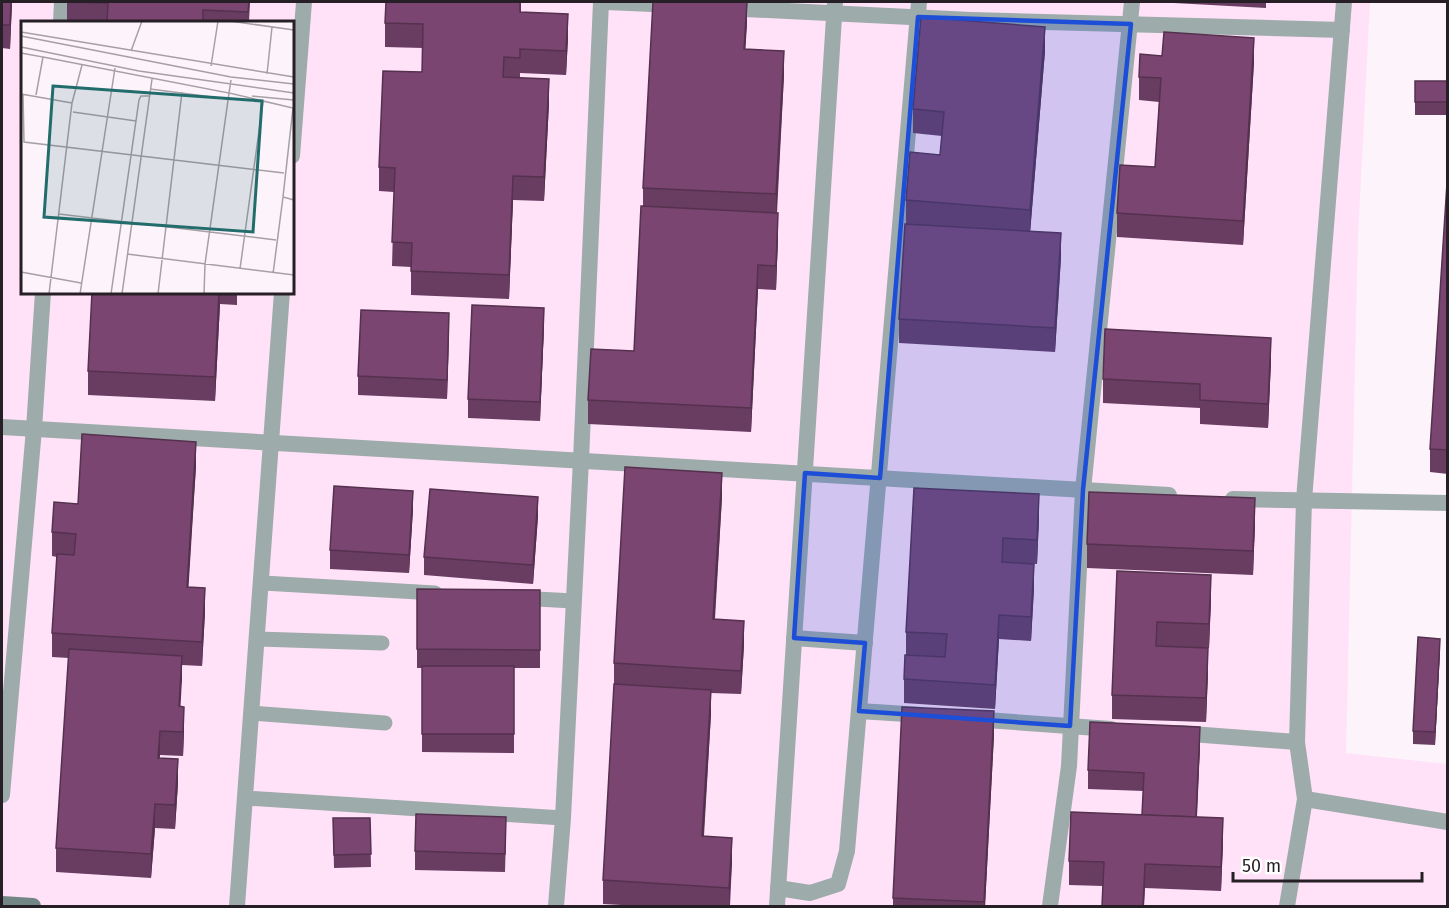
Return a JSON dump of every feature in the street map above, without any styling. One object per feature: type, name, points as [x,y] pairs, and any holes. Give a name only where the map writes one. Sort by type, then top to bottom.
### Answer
[{"type":"main road","points":[[2,904],[33,906]]},
{"type":"street","points":[[61,21],[62,2]]},
{"type":"street","points":[[294,130],[304,2]]},
{"type":"street","points":[[556,906],[563,818],[581,460],[601,2]]},
{"type":"street","points":[[606,2],[690,6]]},
{"type":"street","points":[[1050,906],[1069,766],[1083,490],[1132,2]]},
{"type":"street","points":[[1287,906],[1305,799],[1297,742],[1304,500],[1344,2]]},
{"type":"street","points":[[714,7],[919,9],[1131,24],[1342,30]]},
{"type":"street","points":[[777,906],[834,7]]},
{"type":"street","points":[[778,888],[810,893],[838,884],[847,851],[919,9]]},
{"type":"street","points":[[2,795],[34,429],[43,294]]},
{"type":"street","points":[[237,906],[263,583],[282,294]]},
{"type":"street","points":[[2,427],[1189,496]]},
{"type":"street","points":[[1212,498],[1448,503]]},
{"type":"street","points":[[795,638],[865,642]]},
{"type":"street","points":[[860,711],[1130,730]]},
{"type":"street","points":[[1166,732],[1297,742]]},
{"type":"street","points":[[1305,799],[1448,822]]},
{"type":"lane","points":[[263,583],[454,594]]},
{"type":"lane","points":[[501,597],[573,601]]},
{"type":"lane","points":[[258,639],[382,643]]},
{"type":"lane","points":[[252,713],[385,723]]},
{"type":"lane","points":[[245,798],[563,818]]},
{"type":"highlighted area","points":[[918,17],[1131,24],[1083,490],[1070,726],[859,711],[865,643],[794,638],[805,473],[880,478]]},
{"type":"shaded area","points":[[2,2],[1370,2],[1358,238],[1346,753],[1447,764],[1447,906],[2,906]]},
{"type":"building","points":[[2,2],[11,2],[10,25],[2,25]]},
{"type":"building","points":[[67,2],[249,2],[248,12],[203,10],[203,21],[107,21],[108,3]]},
{"type":"building","points":[[386,2],[520,2],[520,12],[568,14],[566,51],[520,49],[520,58],[504,57],[503,77],[549,79],[544,177],[513,176],[509,275],[411,271],[412,243],[392,242],[395,168],[379,167],[383,71],[422,72],[423,24],[385,23]]},
{"type":"building","points":[[653,2],[747,2],[744,49],[784,51],[776,194],[643,188]]},
{"type":"building","points":[[921,17],[1045,27],[1030,210],[906,200],[910,152],[940,155],[944,112],[913,109]]},
{"type":"building","points":[[1164,32],[1254,38],[1243,221],[1117,213],[1120,165],[1155,167],[1161,78],[1139,77],[1140,54],[1162,56]]},
{"type":"building","points":[[1415,81],[1448,81],[1448,102],[1415,102]]},
{"type":"building","points":[[1448,183],[1448,450],[1430,449]]},
{"type":"building","points":[[641,206],[778,213],[776,266],[758,265],[751,408],[588,400],[591,349],[634,351]]},
{"type":"building","points":[[905,224],[1061,233],[1055,328],[899,319]]},
{"type":"building","points":[[92,294],[219,294],[215,377],[88,371]]},
{"type":"building","points":[[472,305],[544,308],[540,402],[468,399]]},
{"type":"building","points":[[361,310],[449,313],[447,380],[358,376]]},
{"type":"building","points":[[1105,329],[1271,338],[1268,404],[1200,400],[1200,384],[1103,379]]},
{"type":"building","points":[[82,434],[196,442],[187,587],[205,588],[202,642],[52,633],[57,554],[74,555],[76,534],[52,532],[54,502],[78,504]]},
{"type":"building","points":[[625,467],[722,473],[713,619],[744,621],[741,671],[614,663]]},
{"type":"building","points":[[334,486],[413,491],[409,555],[330,550]]},
{"type":"building","points":[[914,488],[1039,494],[1037,540],[1003,538],[1002,562],[1034,564],[1031,617],[999,615],[995,685],[904,679],[905,655],[945,657],[947,634],[906,632]]},
{"type":"building","points":[[430,489],[538,497],[533,565],[424,557]]},
{"type":"building","points":[[1089,492],[1255,498],[1253,551],[1087,544]]},
{"type":"building","points":[[1117,571],[1211,575],[1209,624],[1157,622],[1156,646],[1208,648],[1206,698],[1112,695]]},
{"type":"building","points":[[417,589],[540,590],[540,650],[417,649]]},
{"type":"building","points":[[1418,637],[1440,639],[1435,732],[1413,731]]},
{"type":"building","points":[[69,649],[182,656],[179,706],[184,707],[183,732],[160,731],[158,758],[178,759],[175,805],[155,804],[151,854],[56,848]]},
{"type":"building","points":[[422,666],[514,666],[514,734],[422,734]]},
{"type":"building","points":[[614,684],[711,690],[702,836],[732,838],[729,888],[603,880]]},
{"type":"building","points":[[902,707],[994,711],[984,902],[893,898]]},
{"type":"building","points":[[1090,722],[1200,727],[1196,817],[1142,815],[1144,773],[1088,770]]},
{"type":"building","points":[[1071,812],[1223,818],[1221,867],[1145,864],[1143,906],[1102,906],[1104,862],[1069,861]]},
{"type":"building","points":[[416,814],[506,817],[505,854],[415,851]]},
{"type":"building","points":[[333,818],[370,818],[371,854],[334,855]]}]
